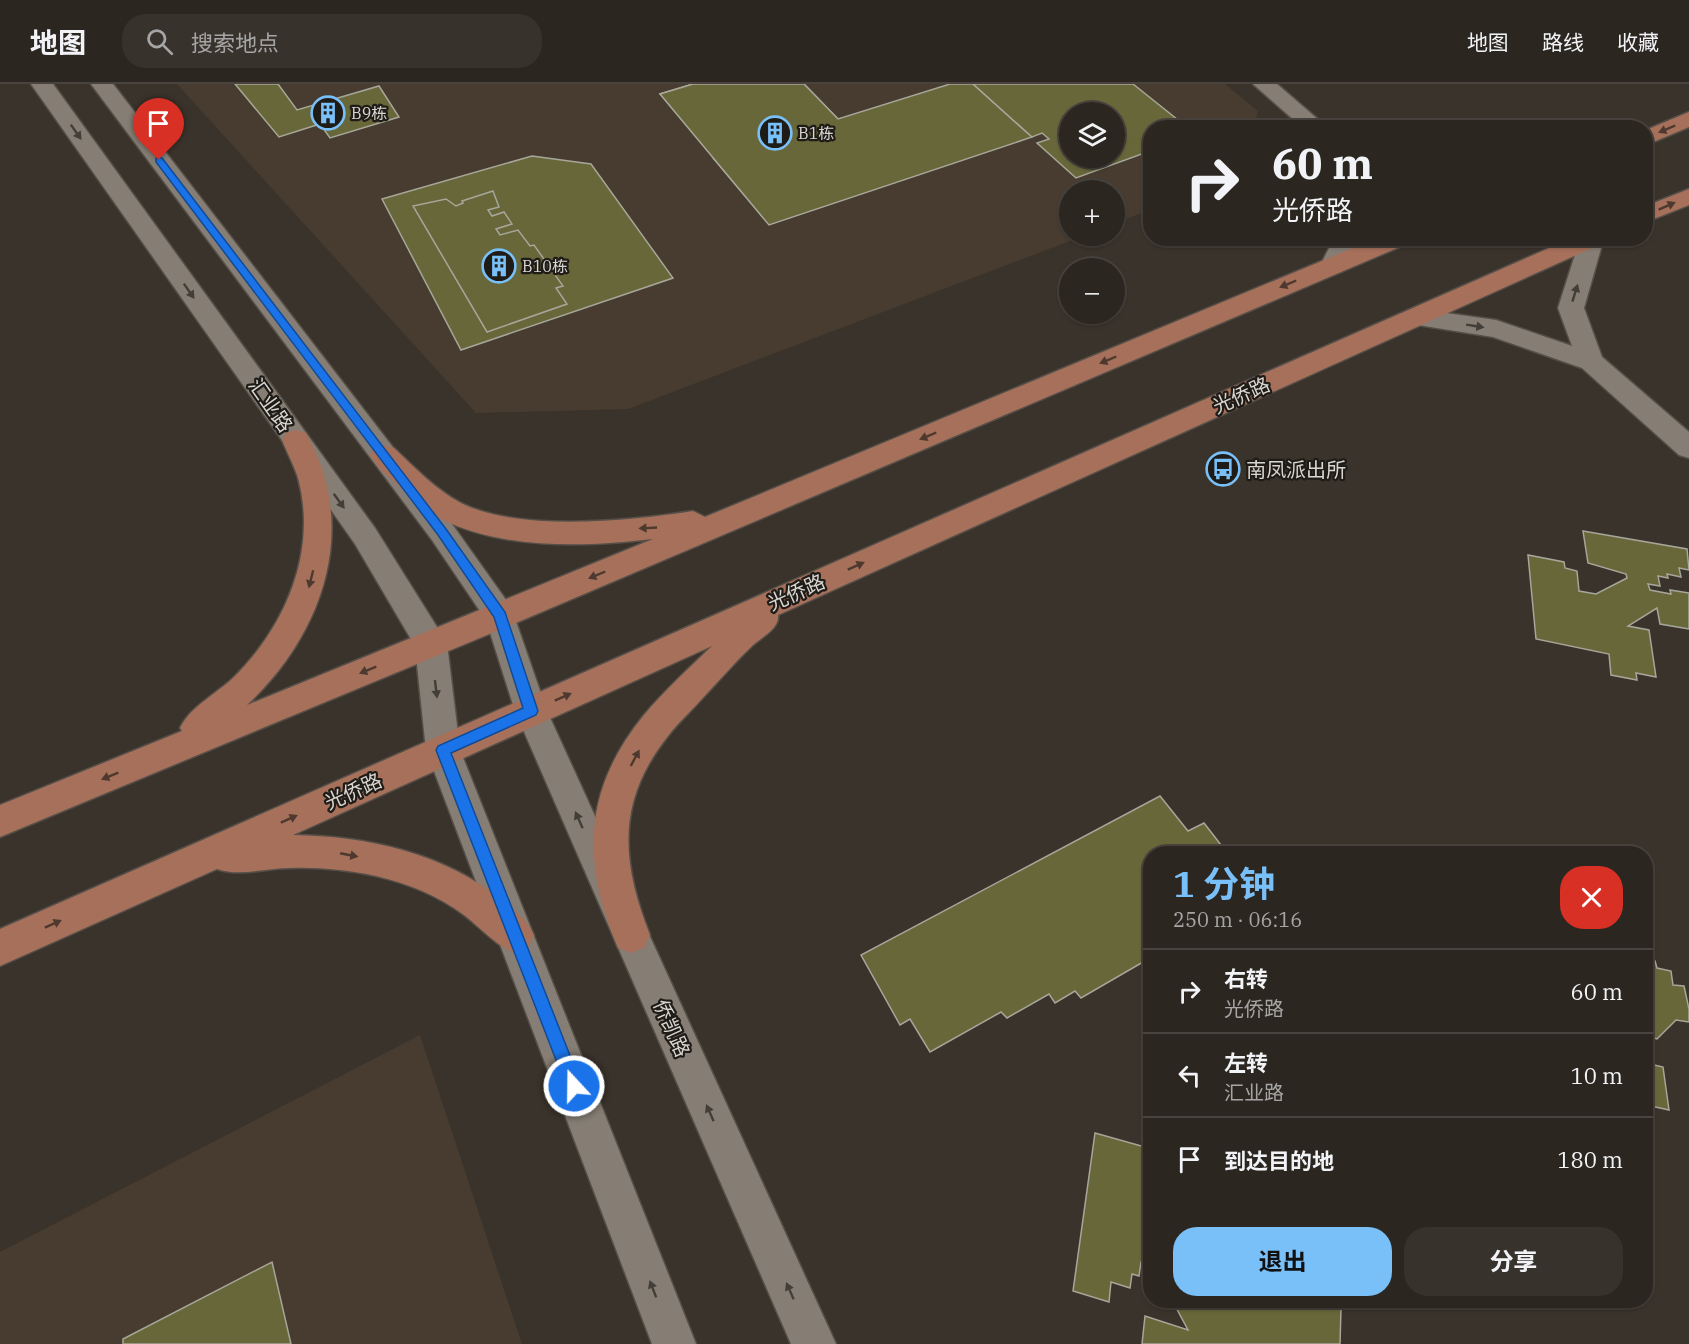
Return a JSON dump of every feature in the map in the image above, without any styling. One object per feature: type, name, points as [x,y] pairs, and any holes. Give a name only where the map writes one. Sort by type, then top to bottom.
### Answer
[{"type":"main road","points":[[1653,135],[1689,119]]},
{"type":"main road","points":[[1653,213],[1689,196]]},
{"type":"main road","points":[[0,821],[500,616],[1381,246]]},
{"type":"main road","name":"光侨路","points":[[0,948],[1577,246]]},
{"type":"main road","points":[[156,757],[194,730],[247,685],[282,645],[300,612],[312,579],[317,546],[317,509],[312,478],[296,440]]},
{"type":"main road","points":[[384,455],[417,486],[452,511],[492,524],[543,530],[604,531],[667,527],[747,512]]},
{"type":"main road","points":[[631,935],[617,898],[610,860],[612,823],[621,787],[636,754],[658,724],[744,633],[807,588]]},
{"type":"main road","points":[[187,865],[262,851],[334,852],[401,865],[462,893],[515,935]]},
{"type":"street","name":"汇业路","points":[[42,84],[365,536],[431,644],[443,750]]},
{"type":"street","points":[[102,84],[384,455],[500,616],[531,711]]},
{"type":"street","points":[[1264,84],[1307,120]]},
{"type":"street","points":[[1332,266],[1342,246]]},
{"type":"street","points":[[1591,246],[1571,308],[1591,362]]},
{"type":"street","points":[[1418,317],[1496,329],[1591,362],[1689,448]]},
{"type":"street","name":"侨凯路","points":[[531,711],[814,1344]]},
{"type":"street","points":[[443,750],[674,1344]]},
{"type":"shaded area","points":[[177,84],[1225,84],[1258,111],[1256,120],[1143,120],[1143,213],[1125,219],[1125,180],[1059,180],[1059,245],[628,409],[476,413]]},
{"type":"shaded area","points":[[420,1035],[522,1344],[0,1344],[0,1252]]},
{"type":"building","name":"B9栋","points":[[235,84],[278,84],[297,110],[379,86],[399,117],[330,138],[320,124],[279,137]]},
{"type":"building","name":"B1栋","points":[[693,84],[804,84],[838,119],[843,118],[877,154],[745,196],[713,158],[723,155],[716,147],[707,150],[660,94]]},
{"type":"building","points":[[693,84],[804,84],[838,119],[950,84],[973,84],[1032,137],[769,225],[660,94]]},
{"type":"building","points":[[973,84],[1133,84],[1178,120],[1143,120],[1143,154],[1125,160],[1125,102],[1059,102],[1059,163],[1037,143],[1049,139],[1042,133],[1032,137]]},
{"type":"building","points":[[532,156],[591,164],[673,278],[461,350],[382,199]]},
{"type":"building","points":[[1065,168],[1103,168],[1076,178]]},
{"type":"building","name":"B10栋","points":[[493,191],[499,207],[488,210],[492,216],[504,212],[512,224],[496,229],[500,235],[518,230],[530,246],[534,245],[563,286],[556,288],[567,304],[487,332],[413,206],[446,199],[456,206],[463,203],[462,201]]},
{"type":"building","points":[[1583,531],[1687,549],[1689,570],[1679,568],[1681,577],[1667,574],[1668,578],[1658,576],[1660,586],[1648,584],[1650,590],[1671,594],[1670,590],[1689,593],[1689,629],[1660,624],[1657,608],[1628,626],[1649,630],[1656,677],[1636,673],[1637,680],[1611,675],[1609,654],[1536,639],[1528,555],[1564,562],[1565,568],[1577,571],[1579,591],[1596,594],[1627,578],[1626,574],[1588,563]]},
{"type":"building","points":[[1160,796],[1188,831],[1204,823],[1222,846],[1143,846],[1143,962],[1081,998],[1075,991],[1055,1003],[1049,994],[1007,1018],[1001,1012],[930,1052],[910,1019],[900,1025],[861,955]]},
{"type":"building","points":[[1653,961],[1657,968],[1671,971],[1673,985],[1684,986],[1689,1009],[1689,1022],[1676,1020],[1657,1039],[1653,1038]]},
{"type":"building","points":[[1653,1065],[1663,1067],[1669,1110],[1653,1107]]},
{"type":"building","points":[[1095,1133],[1143,1146],[1143,1262],[1141,1262],[1139,1276],[1132,1274],[1130,1288],[1111,1282],[1109,1302],[1073,1291]]},
{"type":"building","points":[[272,1262],[291,1344],[123,1344],[123,1339]]},
{"type":"building","points":[[1176,1308],[1341,1309],[1340,1344],[1142,1344],[1145,1316],[1188,1330]]},
{"type":"place","name":"B9栋","points":[[328,113]]},
{"type":"place","name":"B1栋","points":[[775,133]]},
{"type":"place","name":"B10栋","points":[[499,266]]},
{"type":"place","name":"南凤派出所","points":[[1223,469]]},
{"type":"route","points":[[159,160],[442,532],[500,616],[531,711],[443,750],[574,1086]]}]
